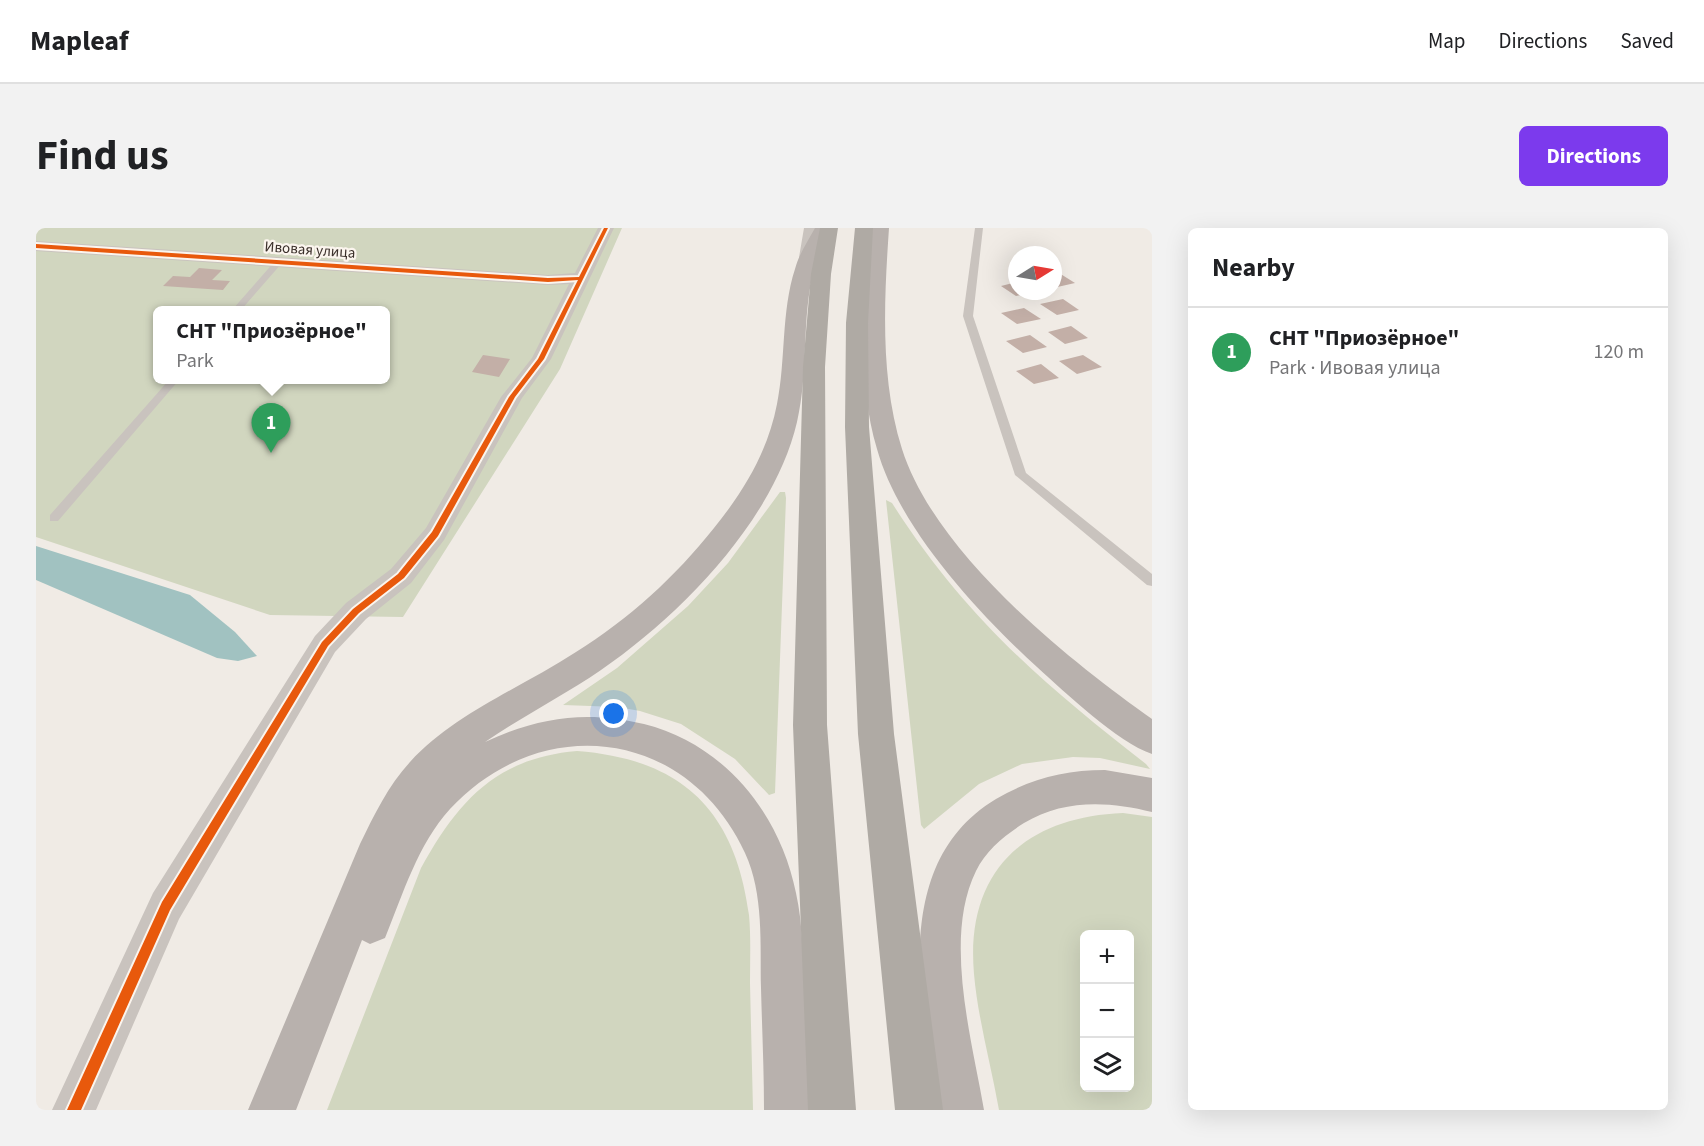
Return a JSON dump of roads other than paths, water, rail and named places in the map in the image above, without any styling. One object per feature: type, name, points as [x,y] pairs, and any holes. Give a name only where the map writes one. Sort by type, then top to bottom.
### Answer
[{"type":"highway","points":[[829,228],[817,316],[812,423],[810,725],[832,1110]]},
{"type":"highway","points":[[864,228],[857,323],[859,451],[876,734],[919,1110]]},
{"type":"main road","points":[[272,1110],[374,857],[388,826],[412,788],[454,744],[570,674],[630,632],[705,560],[756,490],[770,466],[785,423],[794,369],[804,272],[824,228]]},
{"type":"main road","points":[[879,228],[875,277],[876,381],[888,444],[917,506],[968,576],[1017,630],[1099,700],[1152,739]]},
{"type":"main road","points":[[283,1110],[321,1034],[406,843],[421,817],[457,779],[491,755],[508,746],[545,734],[574,729],[635,735],[686,756],[734,797],[748,819],[761,843],[780,910],[788,1110]]},
{"type":"main road","points":[[960,1110],[940,943],[943,905],[951,873],[966,846],[987,825],[1013,807],[1044,794],[1074,787],[1105,787],[1152,795]]},
{"type":"street","points":[[74,1110],[166,906],[319,654],[356,611],[401,576],[435,534],[512,397],[541,359],[606,228]]},
{"type":"street","points":[[812,228],[804,272],[817,316]]},
{"type":"street","points":[[36,260],[44,247],[69,234]]},
{"type":"street","name":"Ивовая улица","points":[[44,247],[548,280],[582,278]]},
{"type":"lane","points":[[979,228],[968,316],[1021,475],[1152,581]]},
{"type":"lane","points":[[240,306],[278,263]]},
{"type":"lane","points":[[54,519],[171,384]]},
{"type":"water","points":[[36,546],[190,595],[235,632],[257,656],[238,661],[217,658],[36,580]]},
{"type":"place","name":"СНТ \"Приозёрное\"","points":[[271,453]]}]
